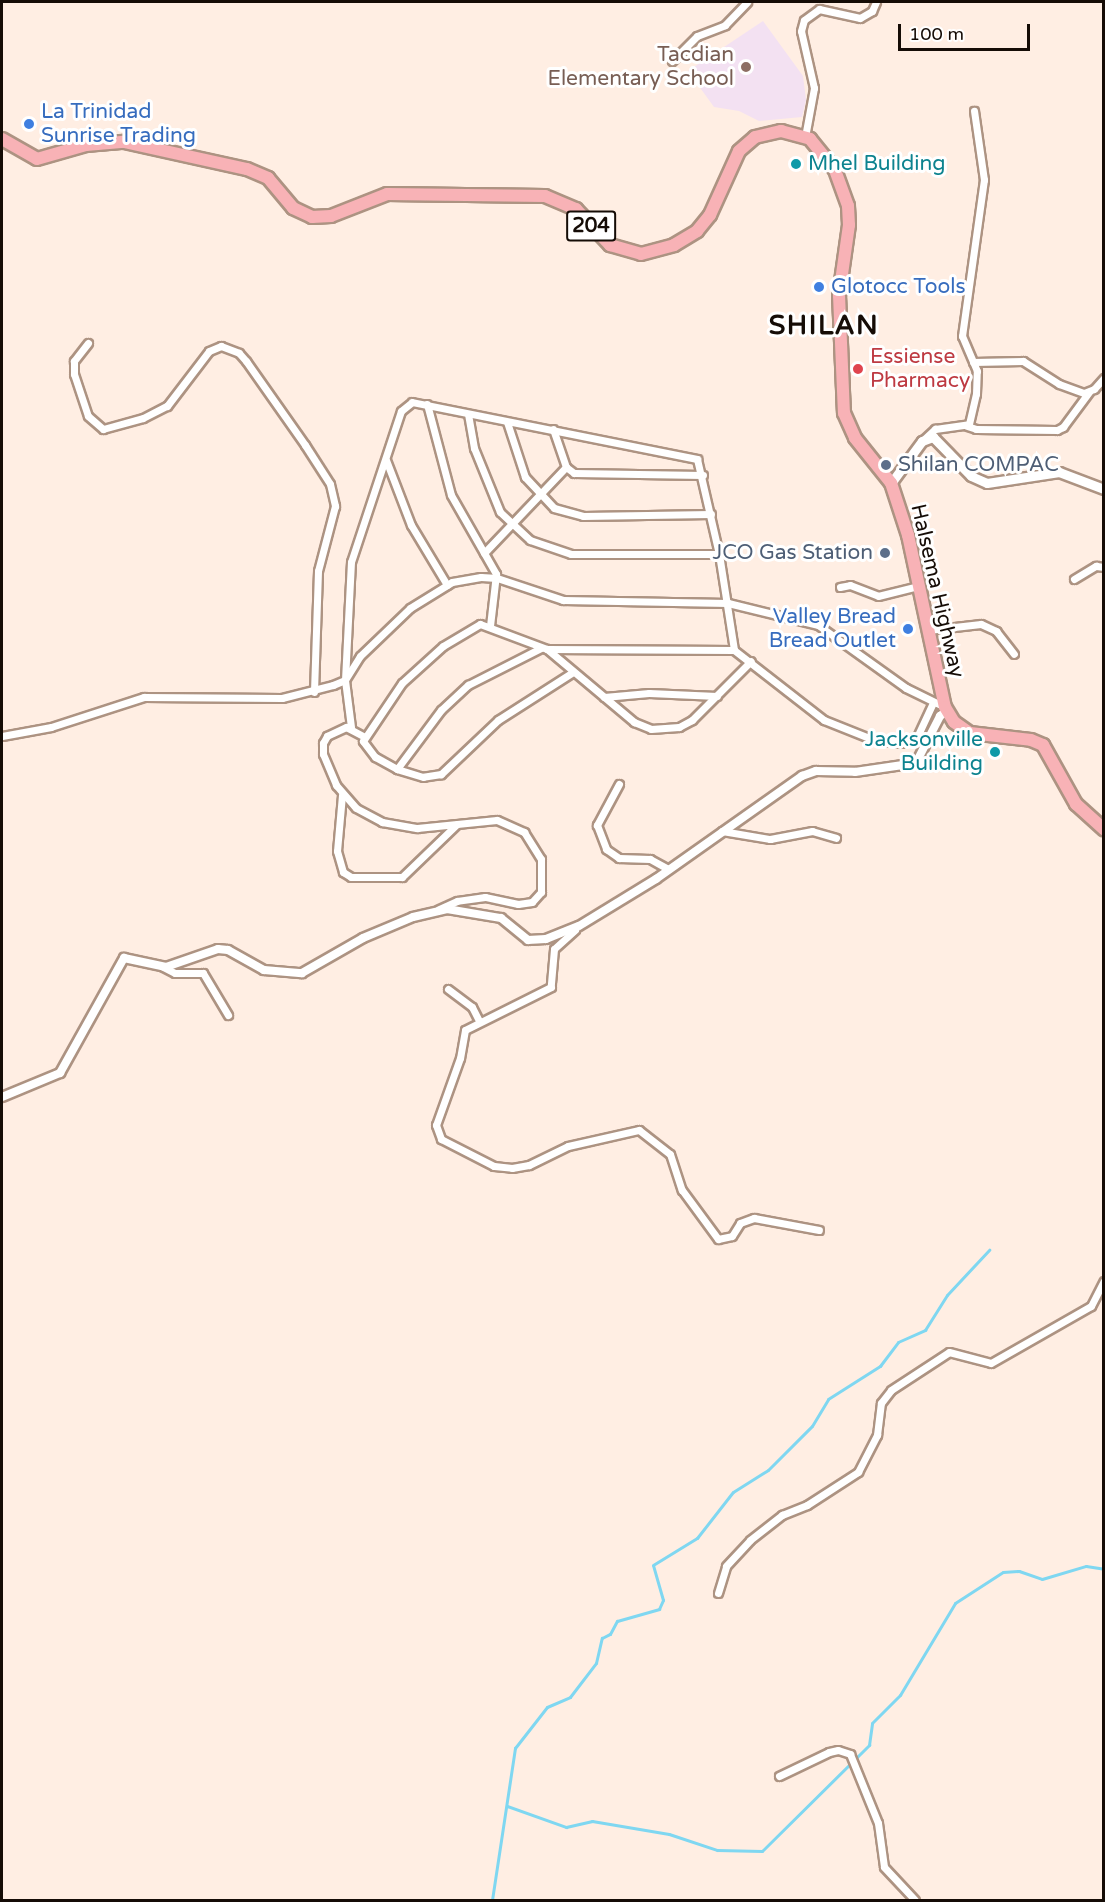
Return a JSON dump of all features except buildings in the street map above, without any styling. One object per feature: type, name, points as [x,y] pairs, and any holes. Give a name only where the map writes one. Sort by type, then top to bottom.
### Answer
[{"type":"highway","name":"204","points":[[2,139],[37,159],[106,141],[247,169],[268,178],[293,207],[312,218],[330,216],[387,194],[545,196],[576,209],[610,245],[641,254],[674,245],[697,231],[711,215],[739,151],[755,137],[772,130],[805,137]]},
{"type":"highway","name":"Halsema Highway","points":[[805,137],[835,170],[848,206],[849,225],[839,295],[844,413],[855,438],[891,483],[918,586],[942,707],[954,722],[970,733],[1039,742],[1076,804],[1104,829]]},
{"type":"main road","points":[[891,483],[922,441],[936,438],[971,476],[987,483],[1059,472],[1104,489]]},
{"type":"street","points":[[672,61],[697,36],[725,25],[747,2]]},
{"type":"street","points":[[814,2],[819,9],[860,18],[873,11],[876,2]]},
{"type":"street","points":[[805,137],[814,88],[801,31],[804,20],[819,9]]},
{"type":"street","points":[[966,426],[976,394],[973,362],[964,344],[962,325],[984,180],[974,111]]},
{"type":"street","points":[[88,343],[74,361],[74,374],[88,416],[103,429],[167,406],[209,351],[221,346],[246,361],[305,445],[330,484],[335,506],[318,571],[314,692]]},
{"type":"street","points":[[973,362],[1023,361],[1059,384],[1079,393],[1089,392]]},
{"type":"street","points":[[922,441],[935,429],[966,426],[1057,430],[1063,427],[1089,392],[1104,378]]},
{"type":"street","points":[[573,672],[498,720],[441,774],[423,777],[396,769],[370,752],[363,736],[351,726],[345,680],[351,562],[405,404],[427,404],[507,422],[694,457],[703,475],[728,603],[734,650]]},
{"type":"street","points":[[427,404],[451,495],[497,578],[490,626]]},
{"type":"street","points":[[468,414],[486,483],[510,524],[530,540],[555,552],[719,554]]},
{"type":"street","points":[[507,422],[520,467],[537,495],[554,508],[583,516],[711,514]]},
{"type":"street","points":[[553,429],[566,467],[584,476],[703,475]]},
{"type":"street","points":[[386,460],[411,525],[447,585]]},
{"type":"street","points":[[484,553],[566,467]]},
{"type":"street","points":[[1074,579],[1096,566],[1104,567]]},
{"type":"street","points":[[2,736],[51,727],[144,697],[264,699],[314,692],[345,680],[360,656],[410,608],[447,585],[468,578],[497,578],[563,600],[728,603],[821,626],[942,707]]},
{"type":"street","points":[[840,587],[850,585],[878,596],[918,586]]},
{"type":"street","points":[[928,630],[981,624],[996,631],[1014,654]]},
{"type":"street","points":[[363,736],[396,689],[438,650],[471,626],[490,626],[544,648],[641,726],[664,729],[692,720],[751,661]]},
{"type":"street","points":[[396,769],[441,710],[468,685],[544,648],[734,650],[824,720],[867,738],[910,741],[942,707]]},
{"type":"street","points":[[604,697],[649,693],[717,696]]},
{"type":"street","points":[[819,1230],[754,1218],[740,1222],[732,1236],[718,1239],[682,1190],[670,1154],[639,1130],[568,1146],[529,1165],[512,1168],[494,1166],[443,1142],[436,1125],[460,1058],[461,1038],[479,1021],[530,1001],[551,987],[554,949],[579,926],[669,869],[810,773],[855,772],[916,763],[940,716],[942,707]]},
{"type":"street","points":[[162,967],[218,949],[228,950],[264,970],[302,973],[356,941],[457,901],[485,897],[524,904],[541,892],[541,859],[524,832],[497,820],[458,823],[428,829],[382,822],[356,808],[342,795],[329,772],[323,743],[332,732],[351,726]]},
{"type":"street","points":[[619,784],[617,794],[599,816],[599,837],[612,855],[650,859],[669,869]]},
{"type":"street","points":[[342,795],[337,850],[343,872],[351,877],[402,878],[458,823]]},
{"type":"street","points":[[722,831],[770,839],[812,831],[836,838]]},
{"type":"street","points":[[436,911],[501,918],[528,940],[546,939],[579,926]]},
{"type":"street","points":[[2,1097],[60,1073],[122,959],[137,958],[175,973],[203,973],[228,1015]]},
{"type":"street","points":[[448,989],[472,1007],[479,1021]]},
{"type":"street","points":[[718,1593],[726,1566],[750,1540],[782,1515],[807,1505],[858,1472],[877,1435],[881,1403],[891,1390],[949,1352],[991,1363],[1091,1306],[1104,1281]]},
{"type":"street","points":[[779,1776],[829,1752],[838,1750],[850,1754],[878,1822],[884,1868],[915,1900]]},
{"type":"shaded area","name":"Tacdian Elementary School","points":[[763,21],[803,76],[806,100],[802,117],[759,121],[739,111],[714,107],[688,71]]},
{"type":"waterway","points":[[492,1900],[515,1748],[547,1707],[570,1697],[596,1663],[602,1638],[610,1634],[617,1621],[659,1609],[663,1600],[653,1565],[697,1538],[733,1492],[768,1470],[812,1426],[828,1399],[880,1366],[898,1342],[925,1330],[947,1295],[989,1250]]},
{"type":"waterway","points":[[507,1806],[566,1827],[592,1821],[669,1834],[717,1850],[762,1851],[869,1745],[872,1723],[900,1695],[955,1603],[1003,1572],[1019,1571],[1042,1579],[1086,1566],[1104,1569]]},
{"type":"place","name":"Tacdian Elementary School","points":[[746,67]]},
{"type":"place","name":"La Trinidad Sunrise Trading","points":[[29,124]]},
{"type":"place","name":"Mhel Building","points":[[796,164]]},
{"type":"place","name":"Glotocc Tools","points":[[819,287]]},
{"type":"place","name":"Essiense Pharmacy","points":[[858,369]]},
{"type":"place","name":"Shilan COMPAC","points":[[886,465]]},
{"type":"place","name":"JCO Gas Station","points":[[885,553]]},
{"type":"place","name":"Valley Bread Bread Outlet","points":[[908,629]]},
{"type":"place","name":"Jacksonville Building","points":[[995,752]]},
{"type":"district","name":"SHILAN","points":[[824,326]]}]
